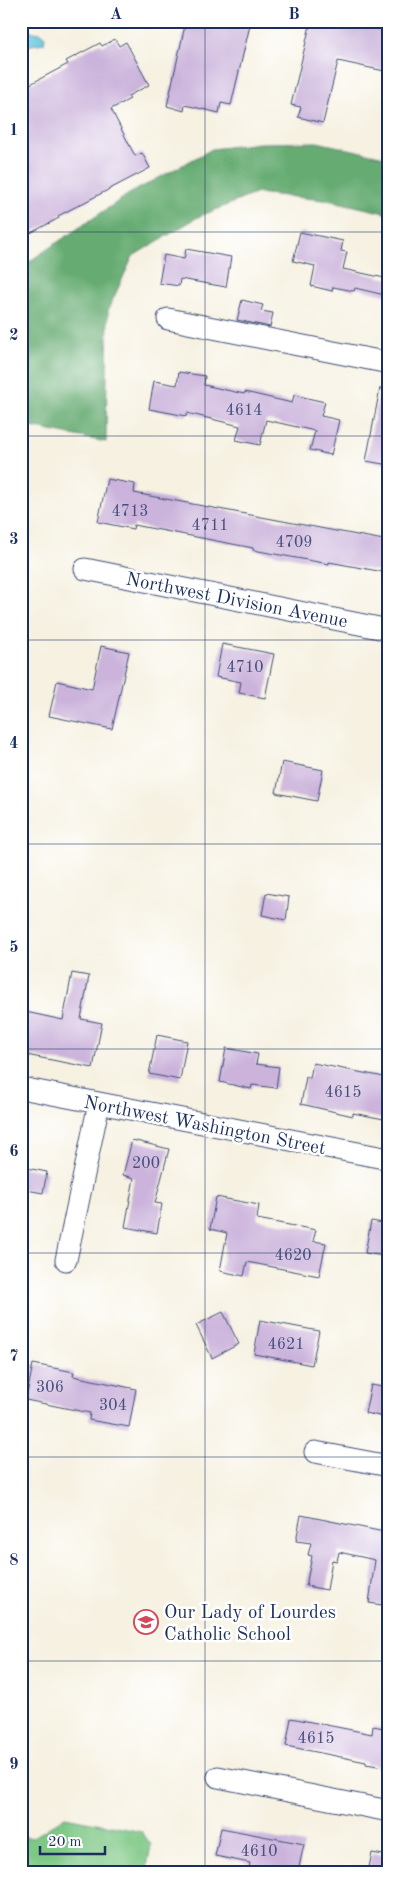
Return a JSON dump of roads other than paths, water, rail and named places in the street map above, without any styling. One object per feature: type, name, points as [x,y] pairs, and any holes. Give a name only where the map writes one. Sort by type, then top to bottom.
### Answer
[{"type":"street","points":[[168,319],[389,363]]},
{"type":"street","name":"Northwest Division Avenue","points":[[85,569],[389,630]]},
{"type":"street","name":"Northwest Washington Street","points":[[21,1088],[389,1159]]},
{"type":"street","points":[[66,1260],[99,1103]]},
{"type":"street","points":[[315,1452],[389,1466]]},
{"type":"street","points":[[218,1777],[389,1811]]},
{"type":"water","points":[[31,31],[43,34],[45,37],[44,43],[31,45],[21,51],[21,37]]},
{"type":"place","name":"Our Lady of Lourdes Catholic School","points":[[146,1622]]}]
